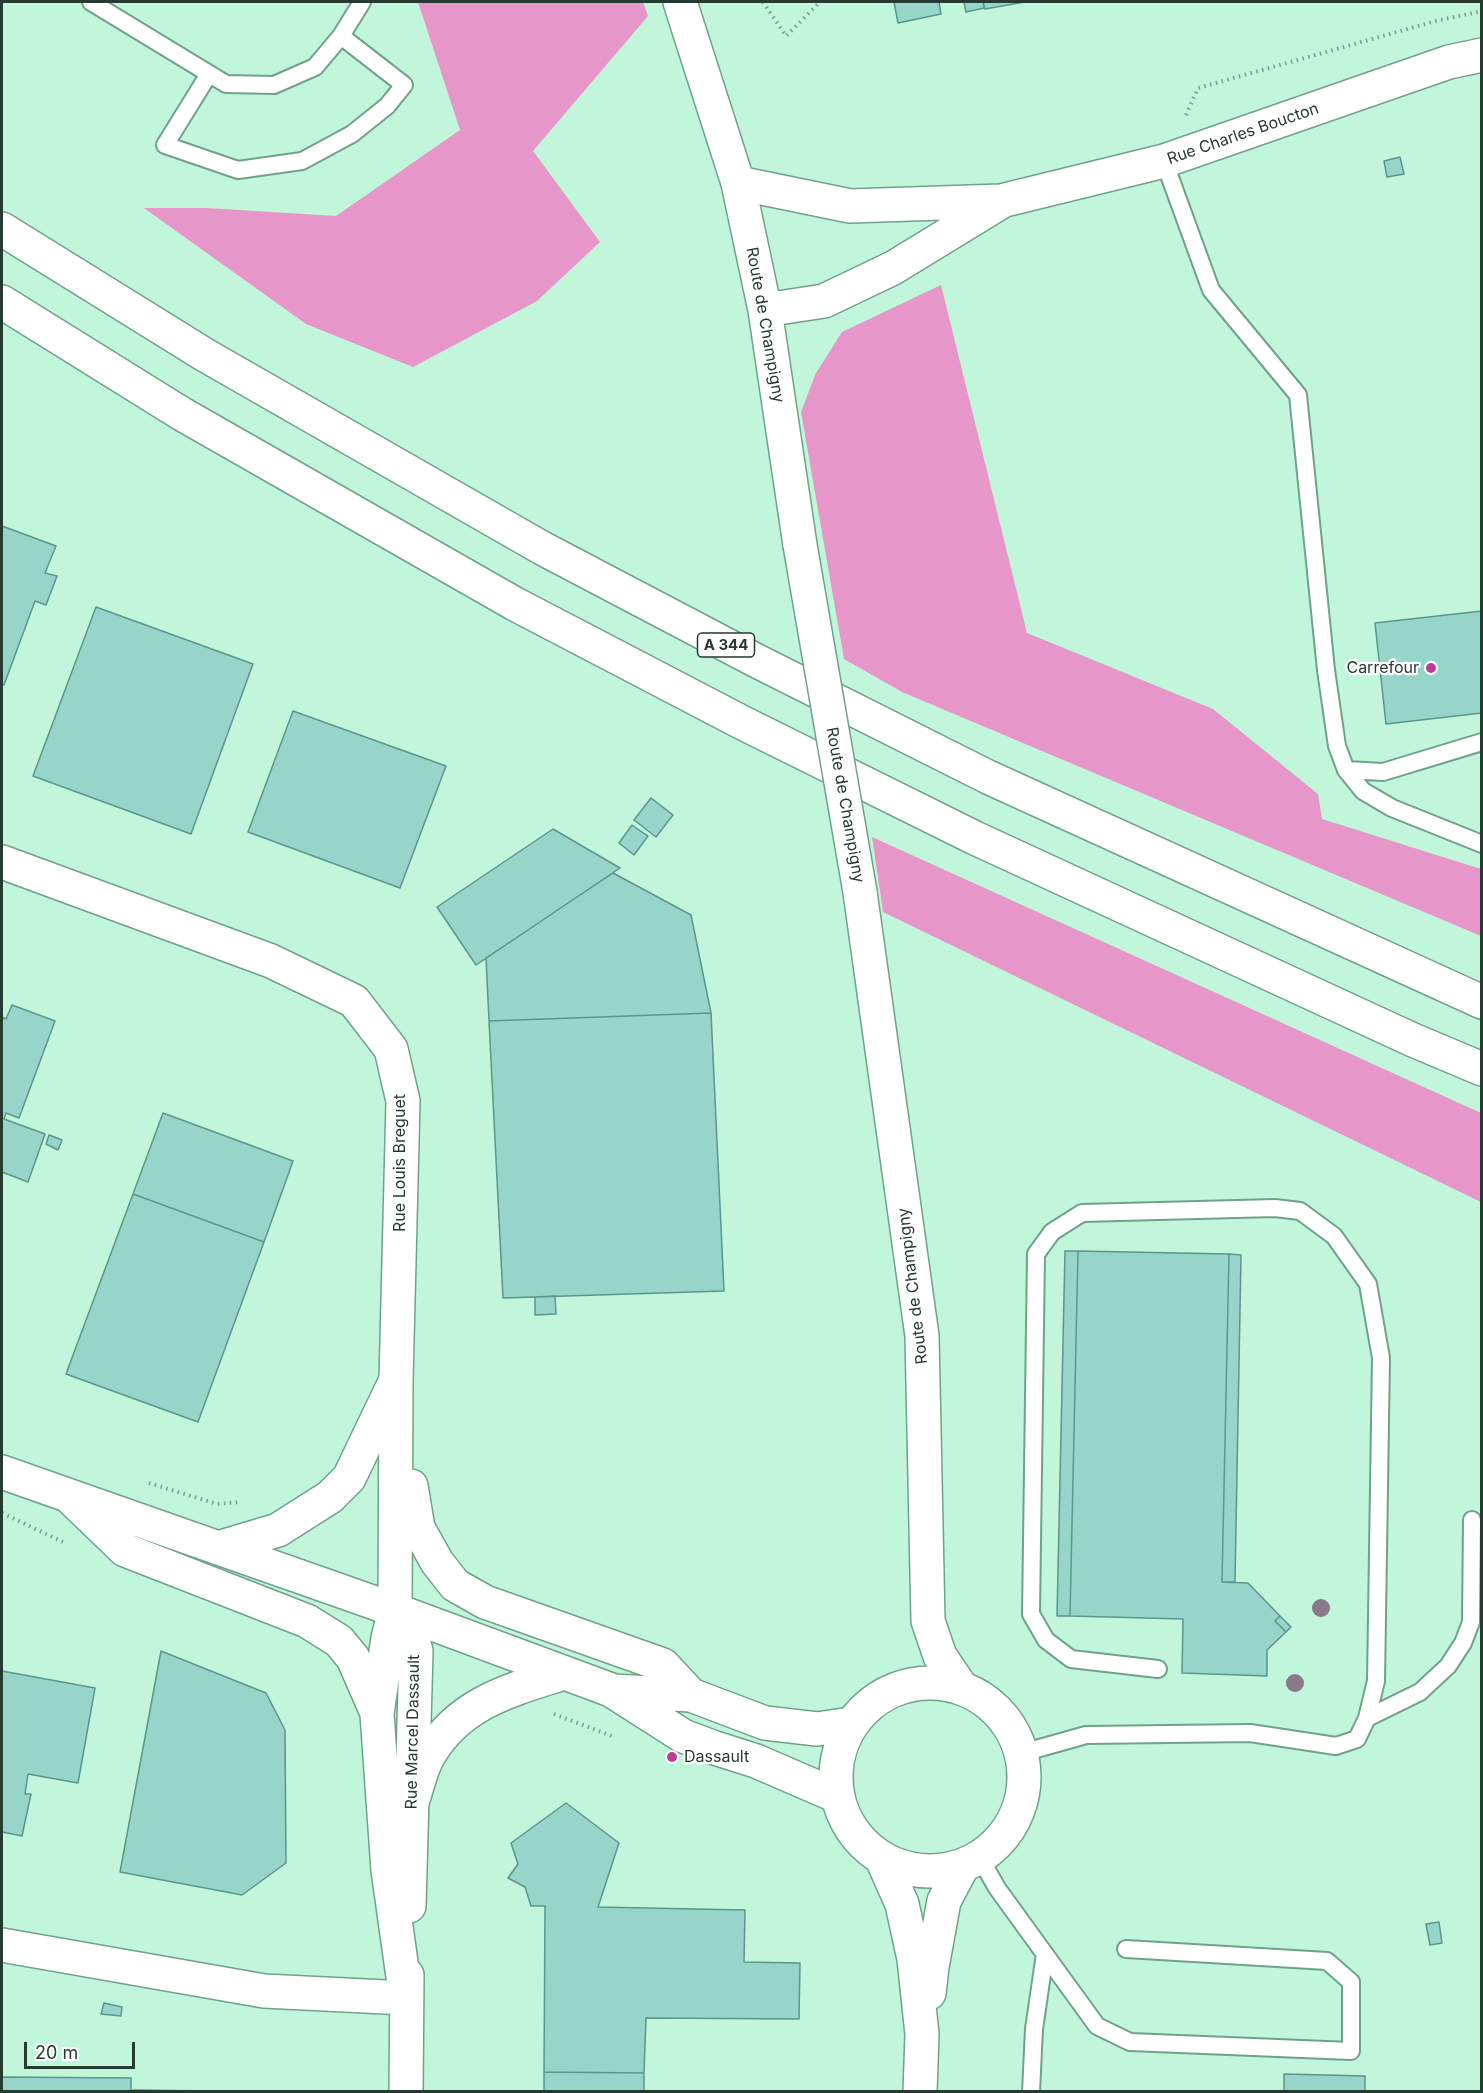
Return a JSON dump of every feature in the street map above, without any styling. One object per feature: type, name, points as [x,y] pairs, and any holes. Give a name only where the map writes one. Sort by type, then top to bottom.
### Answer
[{"type":"main road","name":"Route de Champigny","points":[[680,2],[738,183],[765,310],[800,545],[860,892],[922,1336],[928,1621],[940,1656],[961,1687]]},
{"type":"main road","name":"Rue Charles Boucton","points":[[738,183],[850,206],[1001,201],[1164,161],[1449,62],[1482,55]]},
{"type":"main road","name":"Rue Charles Boucton","points":[[765,310],[824,301],[893,268],[1001,201]]},
{"type":"main road","name":"A 344","points":[[2,229],[205,355],[542,548],[757,661],[988,777],[1482,1002]]},
{"type":"main road","points":[[2,303],[182,414],[515,604],[743,723],[975,838],[1413,1040],[1482,1069]]},
{"type":"main road","name":"Rue Louis Breguet","points":[[2,862],[271,961],[354,1001],[391,1049],[403,1101],[396,1380],[395,1610]]},
{"type":"main road","points":[[218,1548],[278,1530],[330,1497],[349,1478],[396,1380]]},
{"type":"main road","points":[[396,1380],[409,1433],[412,1499],[418,1528],[437,1562],[455,1585],[485,1602],[663,1665],[691,1695]]},
{"type":"main road","points":[[2,1472],[395,1610],[611,1690],[683,1736],[785,1772],[837,1796]]},
{"type":"main road","points":[[70,1497],[125,1550],[307,1621],[339,1641],[353,1658],[377,1714]]},
{"type":"main road","name":"Rue Marcel Dassault","points":[[395,1610],[388,1638],[377,1714],[388,1870],[406,1998]]},
{"type":"main road","name":"Rue Marcel Dassault","points":[[395,1610],[412,1636],[416,1652],[406,1998],[406,2091]]},
{"type":"main road","name":"Route de Champigny","points":[[906,1686],[928,1621]]},
{"type":"main road","points":[[413,1798],[428,1756],[448,1729],[472,1708],[513,1689],[564,1673]]},
{"type":"main road","points":[[924,1682],[961,1687],[982,1698],[1000,1713],[1013,1731],[1022,1753],[1025,1777],[1022,1801],[1013,1823],[999,1843],[971,1862],[941,1871],[921,1871],[901,1867],[882,1859],[861,1843],[846,1821],[837,1796],[835,1771],[840,1746],[851,1724],[866,1707],[884,1694],[924,1682]]},
{"type":"main road","points":[[611,1690],[691,1695],[765,1723],[817,1729],[851,1724]]},
{"type":"main road","points":[[882,1859],[903,1910],[914,1959],[922,2034]]},
{"type":"main road","points":[[920,2091],[922,2034],[944,1901],[971,1862]]},
{"type":"main road","points":[[2,1945],[264,1991],[406,1998]]},
{"type":"lane","points":[[91,2],[226,84],[274,85],[315,67],[341,36],[362,2]]},
{"type":"lane","points":[[209,74],[165,146],[238,170],[302,161],[352,134],[387,106],[404,85],[341,36]]},
{"type":"lane","points":[[1164,161],[1211,290],[1298,395],[1326,670],[1337,746],[1347,770],[1363,792],[1392,808],[1482,844]]},
{"type":"lane","points":[[1347,770],[1383,772],[1482,742]]},
{"type":"lane","points":[[1022,1753],[1086,1735],[1250,1733],[1336,1746],[1358,1739],[1367,1718],[1376,1680],[1381,1358],[1368,1284],[1334,1236],[1300,1211],[1275,1208],[1082,1213],[1052,1232],[1036,1254],[1030,1614],[1046,1640],[1071,1659],[1158,1669]]},
{"type":"lane","points":[[1367,1718],[1420,1692],[1448,1666],[1463,1643],[1471,1622],[1472,1520]]},
{"type":"lane","points":[[971,1862],[997,1888],[1097,2026],[1130,2043],[1351,2051],[1351,1982],[1327,1961],[1126,1949]]},
{"type":"lane","points":[[1031,2091],[1034,2029],[1045,1954]]},
{"type":"path","points":[[762,2],[786,36],[820,2]]},
{"type":"path","points":[[1164,161],[1198,88],[1425,24],[1482,11]]},
{"type":"path","points":[[138,1479],[218,1503],[250,1501]]},
{"type":"path","points":[[546,1714],[556,1714],[621,1739]]},
{"type":"shaded area","points":[[418,2],[643,2],[648,16],[533,151],[600,242],[537,301],[413,367],[306,324],[144,208],[207,208],[336,216],[460,130]]},
{"type":"shaded area","points":[[941,285],[1027,633],[1213,709],[1318,794],[1322,819],[1481,869],[1481,936],[902,692],[844,659],[801,412],[816,373],[842,332]]},
{"type":"shaded area","points":[[872,837],[1481,1113],[1481,1202],[883,912]]},
{"type":"building","points":[[894,2],[939,2],[941,14],[898,23]]},
{"type":"building","points":[[964,2],[983,2],[984,8],[966,12]]},
{"type":"building","points":[[983,2],[1025,2],[985,9]]},
{"type":"building","points":[[1400,157],[1404,174],[1387,177],[1384,161]]},
{"type":"building","points":[[2,526],[56,546],[45,573],[57,576],[46,605],[35,601],[4,685],[2,684]]},
{"type":"building","points":[[96,607],[253,664],[191,834],[33,776]]},
{"type":"building","name":"Carrefour","points":[[1482,611],[1482,713],[1386,724],[1375,623]]},
{"type":"building","points":[[293,711],[446,766],[400,888],[248,832]]},
{"type":"building","points":[[651,798],[673,815],[656,837],[634,820]]},
{"type":"building","points":[[632,825],[648,836],[634,855],[619,843]]},
{"type":"building","points":[[553,829],[620,868],[476,965],[437,907]]},
{"type":"building","points":[[613,873],[691,915],[711,1013],[489,1021],[486,958]]},
{"type":"building","points":[[12,1005],[55,1021],[19,1118],[6,1113],[4,1119],[45,1134],[28,1182],[2,1172],[2,1017],[6,1019]]},
{"type":"building","points":[[711,1013],[724,1291],[503,1298],[489,1021]]},
{"type":"building","points":[[163,1113],[293,1161],[264,1242],[133,1194]]},
{"type":"building","points":[[49,1135],[62,1140],[58,1150],[46,1144]]},
{"type":"building","points":[[133,1194],[264,1242],[198,1422],[66,1374]]},
{"type":"building","points":[[1065,1251],[1078,1251],[1070,1616],[1057,1616]]},
{"type":"building","points":[[1078,1251],[1229,1254],[1222,1582],[1248,1583],[1280,1616],[1275,1621],[1286,1632],[1267,1650],[1267,1676],[1182,1673],[1183,1619],[1070,1616]]},
{"type":"building","points":[[1229,1254],[1241,1255],[1235,1582],[1222,1582]]},
{"type":"building","points":[[555,1296],[556,1314],[535,1315],[535,1297]]},
{"type":"building","points":[[1280,1616],[1291,1627],[1286,1632],[1275,1621]]},
{"type":"building","points":[[161,1651],[266,1693],[285,1730],[286,1863],[242,1895],[120,1872]]},
{"type":"building","points":[[2,1671],[95,1688],[78,1783],[28,1774],[25,1794],[31,1794],[22,1836],[2,1832]]},
{"type":"building","points":[[566,1803],[619,1843],[598,1907],[745,1910],[744,1962],[800,1963],[799,2019],[646,2018],[644,2073],[544,2072],[545,1906],[531,1906],[525,1887],[508,1878],[518,1864],[511,1843]]},
{"type":"building","points":[[1439,1922],[1442,1943],[1430,1945],[1426,1924]]},
{"type":"building","points":[[104,2003],[122,2007],[121,2016],[101,2014]]},
{"type":"building","points":[[544,2072],[644,2073],[644,2092],[544,2092]]},
{"type":"building","points":[[1284,2074],[1365,2076],[1365,2092],[1284,2092]]},
{"type":"building","points":[[2,2077],[131,2078],[131,2092],[2,2092]]},
{"type":"building","points":[[133,2090],[217,2091],[217,2092],[133,2092]]},
{"type":"place","name":"Carrefour","points":[[1431,668]]},
{"type":"place","name":"Dassault","points":[[672,1757]]}]
